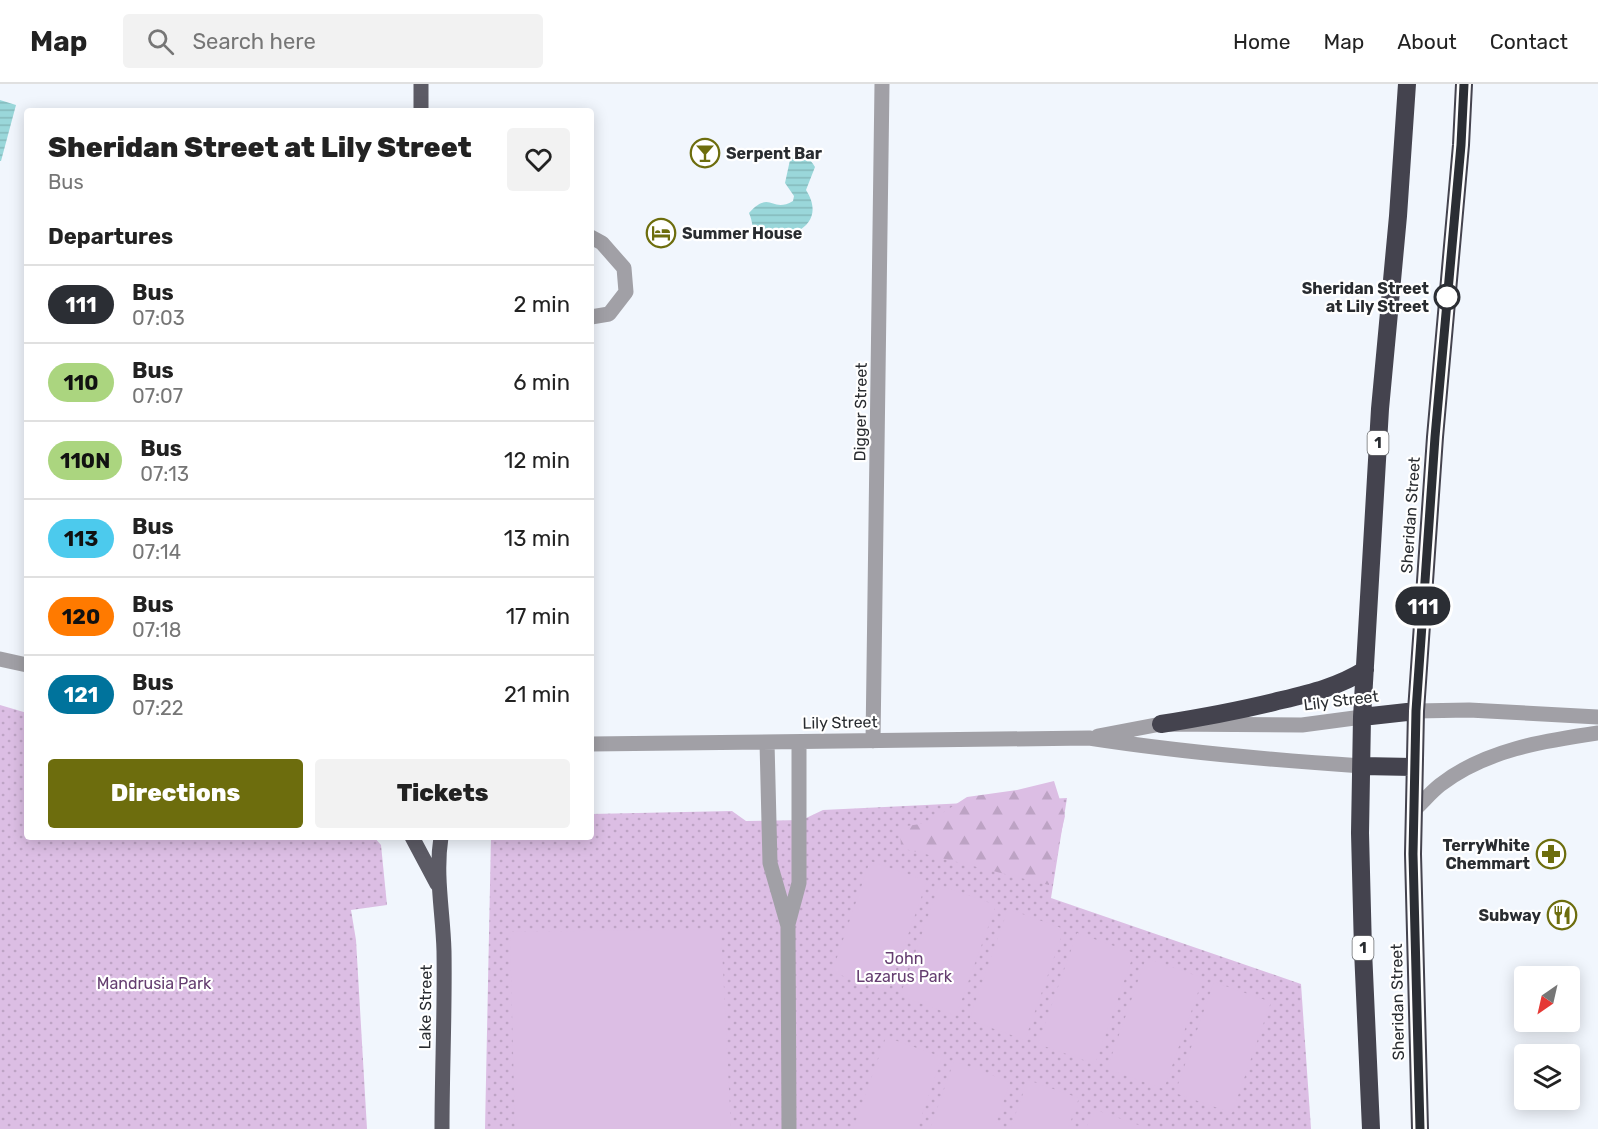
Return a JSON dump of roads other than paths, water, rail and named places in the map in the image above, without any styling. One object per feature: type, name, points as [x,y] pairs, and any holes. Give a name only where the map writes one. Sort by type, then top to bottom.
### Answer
[{"type":"highway","name":"Sheridan Street","points":[[1371,1129],[1362,938],[1360,833],[1362,717],[1380,409],[1398,216],[1407,84]]},
{"type":"highway","name":"Sheridan Street","points":[[1420,1129],[1413,768],[1435,437],[1461,145],[1464,84]]},
{"type":"highway","points":[[1161,724],[1240,710],[1320,691],[1344,682],[1365,670]]},
{"type":"highway","name":"Lily Street","points":[[1362,717],[1416,711]]},
{"type":"highway","name":"Lily Street","points":[[1362,766],[1413,768]]},
{"type":"main road","points":[[421,84],[421,108]]},
{"type":"main road","name":"Lake Street","points":[[414,840],[438,886]]},
{"type":"main road","name":"Lake Street","points":[[441,840],[438,886],[443,921],[444,953],[442,1129]]},
{"type":"street","name":"Digger Street","points":[[873,741],[882,84]]},
{"type":"street","points":[[594,239],[602,243],[624,268],[626,292],[609,314],[594,316]]},
{"type":"street","points":[[0,659],[24,664]]},
{"type":"street","name":"Lily Street","points":[[1416,711],[1479,710],[1598,717]]},
{"type":"street","name":"Lily Street","points":[[1089,738],[1161,724],[1302,725],[1362,717]]},
{"type":"street","points":[[1413,811],[1439,785],[1485,759],[1526,745],[1598,733]]},
{"type":"street","name":"Lily Street","points":[[594,744],[1089,738],[1240,758],[1362,766]]},
{"type":"street","points":[[767,742],[770,863],[788,926]]},
{"type":"street","points":[[789,1129],[788,926],[799,883],[799,742]]},
{"type":"water","points":[[0,100],[16,105],[1,161],[0,161]]},
{"type":"water","points":[[795,155],[807,158],[815,167],[806,190],[812,203],[809,222],[792,234],[769,239],[757,238],[749,213],[762,203],[780,205],[793,201],[794,196],[785,183],[790,160]]},
{"type":"place","name":"Serpent Bar","points":[[705,153]]},
{"type":"place","name":"Summer House","points":[[661,233]]},
{"type":"place","name":"Sheridan Street at Lily Street","points":[[1447,297]]},
{"type":"place","name":"TerryWhite Chemmart","points":[[1551,854]]},
{"type":"place","name":"Subway","points":[[1562,915]]},
{"type":"park label","name":"John Lazarus Park","points":[[904,967]]},
{"type":"park label","name":"Mandrusia Park","points":[[154,983]]}]
